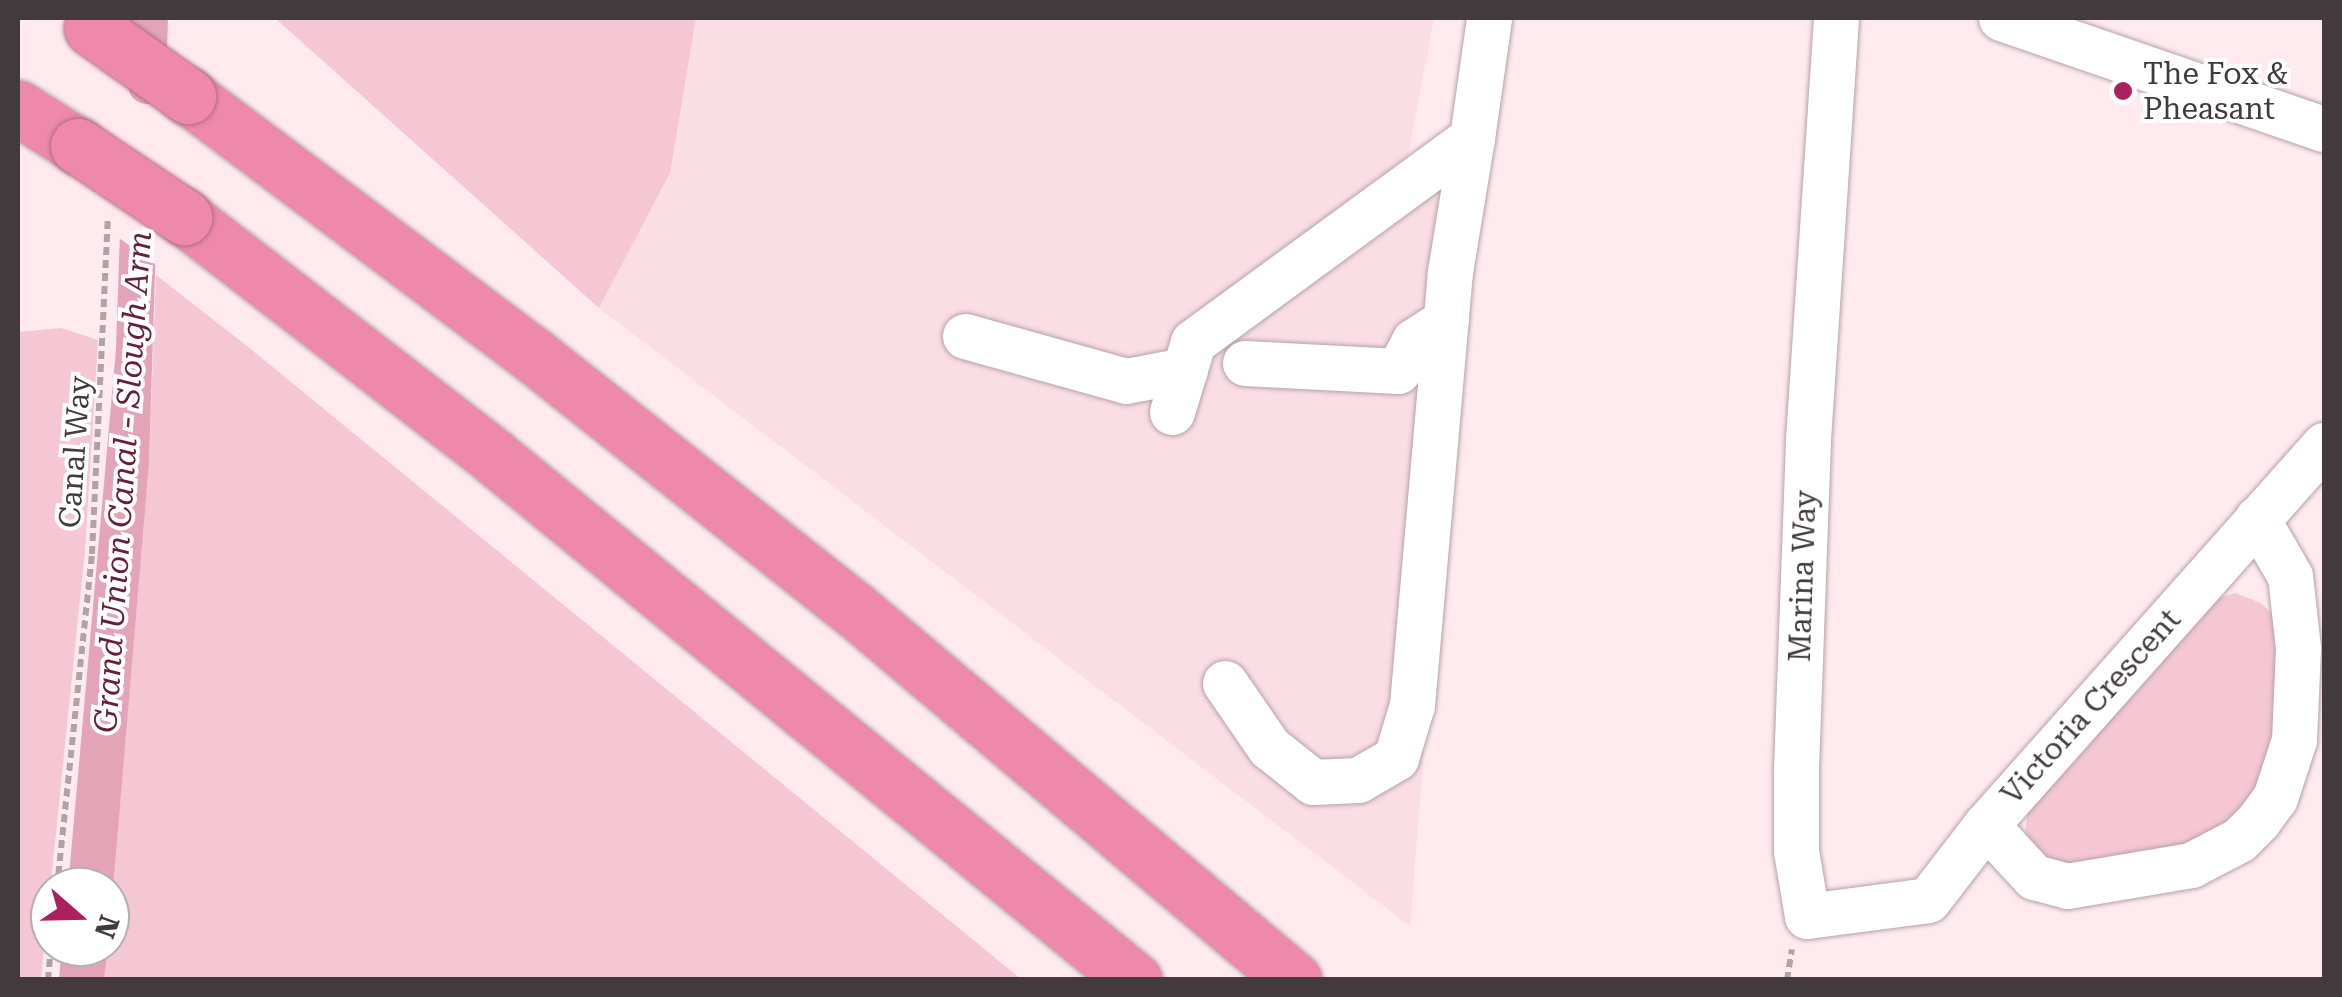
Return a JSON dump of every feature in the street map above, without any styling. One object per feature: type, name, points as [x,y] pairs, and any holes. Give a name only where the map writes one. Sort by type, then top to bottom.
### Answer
[{"type":"highway","points":[[83,23],[188,96],[533,355],[855,610],[1294,980]]},
{"type":"highway","points":[[18,108],[184,217],[494,457],[1134,980]]},
{"type":"street","points":[[1225,683],[1270,747],[1313,782],[1358,780],[1396,758],[1412,704],[1446,320],[1489,18]]},
{"type":"street","name":"Marina Way","points":[[1836,18],[1808,441],[1796,772],[1796,851],[1807,916],[1928,900],[1986,824]]},
{"type":"street","points":[[2012,19],[2324,128]]},
{"type":"street","points":[[965,336],[1126,381],[1178,391],[1193,342],[1472,138]]},
{"type":"street","points":[[1245,363],[1398,371],[1414,342],[1446,320]]},
{"type":"street","name":"Victoria Crescent","points":[[2257,519],[2290,576],[2298,648],[2294,740],[2276,798],[2238,840],[2191,865],[2067,886],[2034,877],[1986,824],[2257,519],[2324,445]]},
{"type":"path","name":"Canal Way","points":[[59,867],[92,554],[108,208]]},
{"type":"path","points":[[1602,980],[1610,980]]},
{"type":"shaded area","points":[[275,18],[696,18],[670,173],[599,308]]},
{"type":"shaded area","points":[[696,18],[1434,18],[1407,161],[1482,189],[1461,286],[1410,926],[599,308],[670,173]]},
{"type":"shaded area","points":[[156,275],[1021,979],[104,980],[105,967],[130,967],[130,867],[114,867],[149,463]]},
{"type":"shaded area","points":[[61,328],[98,340],[85,550],[52,867],[30,867],[30,967],[42,967],[41,979],[18,979],[18,332]]},
{"type":"shaded area","points":[[2235,593],[2261,603],[2279,621],[2273,777],[2218,837],[2071,874],[2024,843],[2029,802],[2219,598]]},
{"type":"water","points":[[126,58],[161,84],[149,463],[115,867],[70,867],[116,349]]},
{"type":"water","points":[[60,967],[106,967],[104,979],[59,979]]},
{"type":"pier","points":[[121,58],[166,83],[160,268],[115,235]]},
{"type":"waterway","name":"Grand Union Canal - Slough Arm","points":[[147,85],[149,18]]},
{"type":"place","name":"The Fox & Pheasant","points":[[2123,91]]}]
